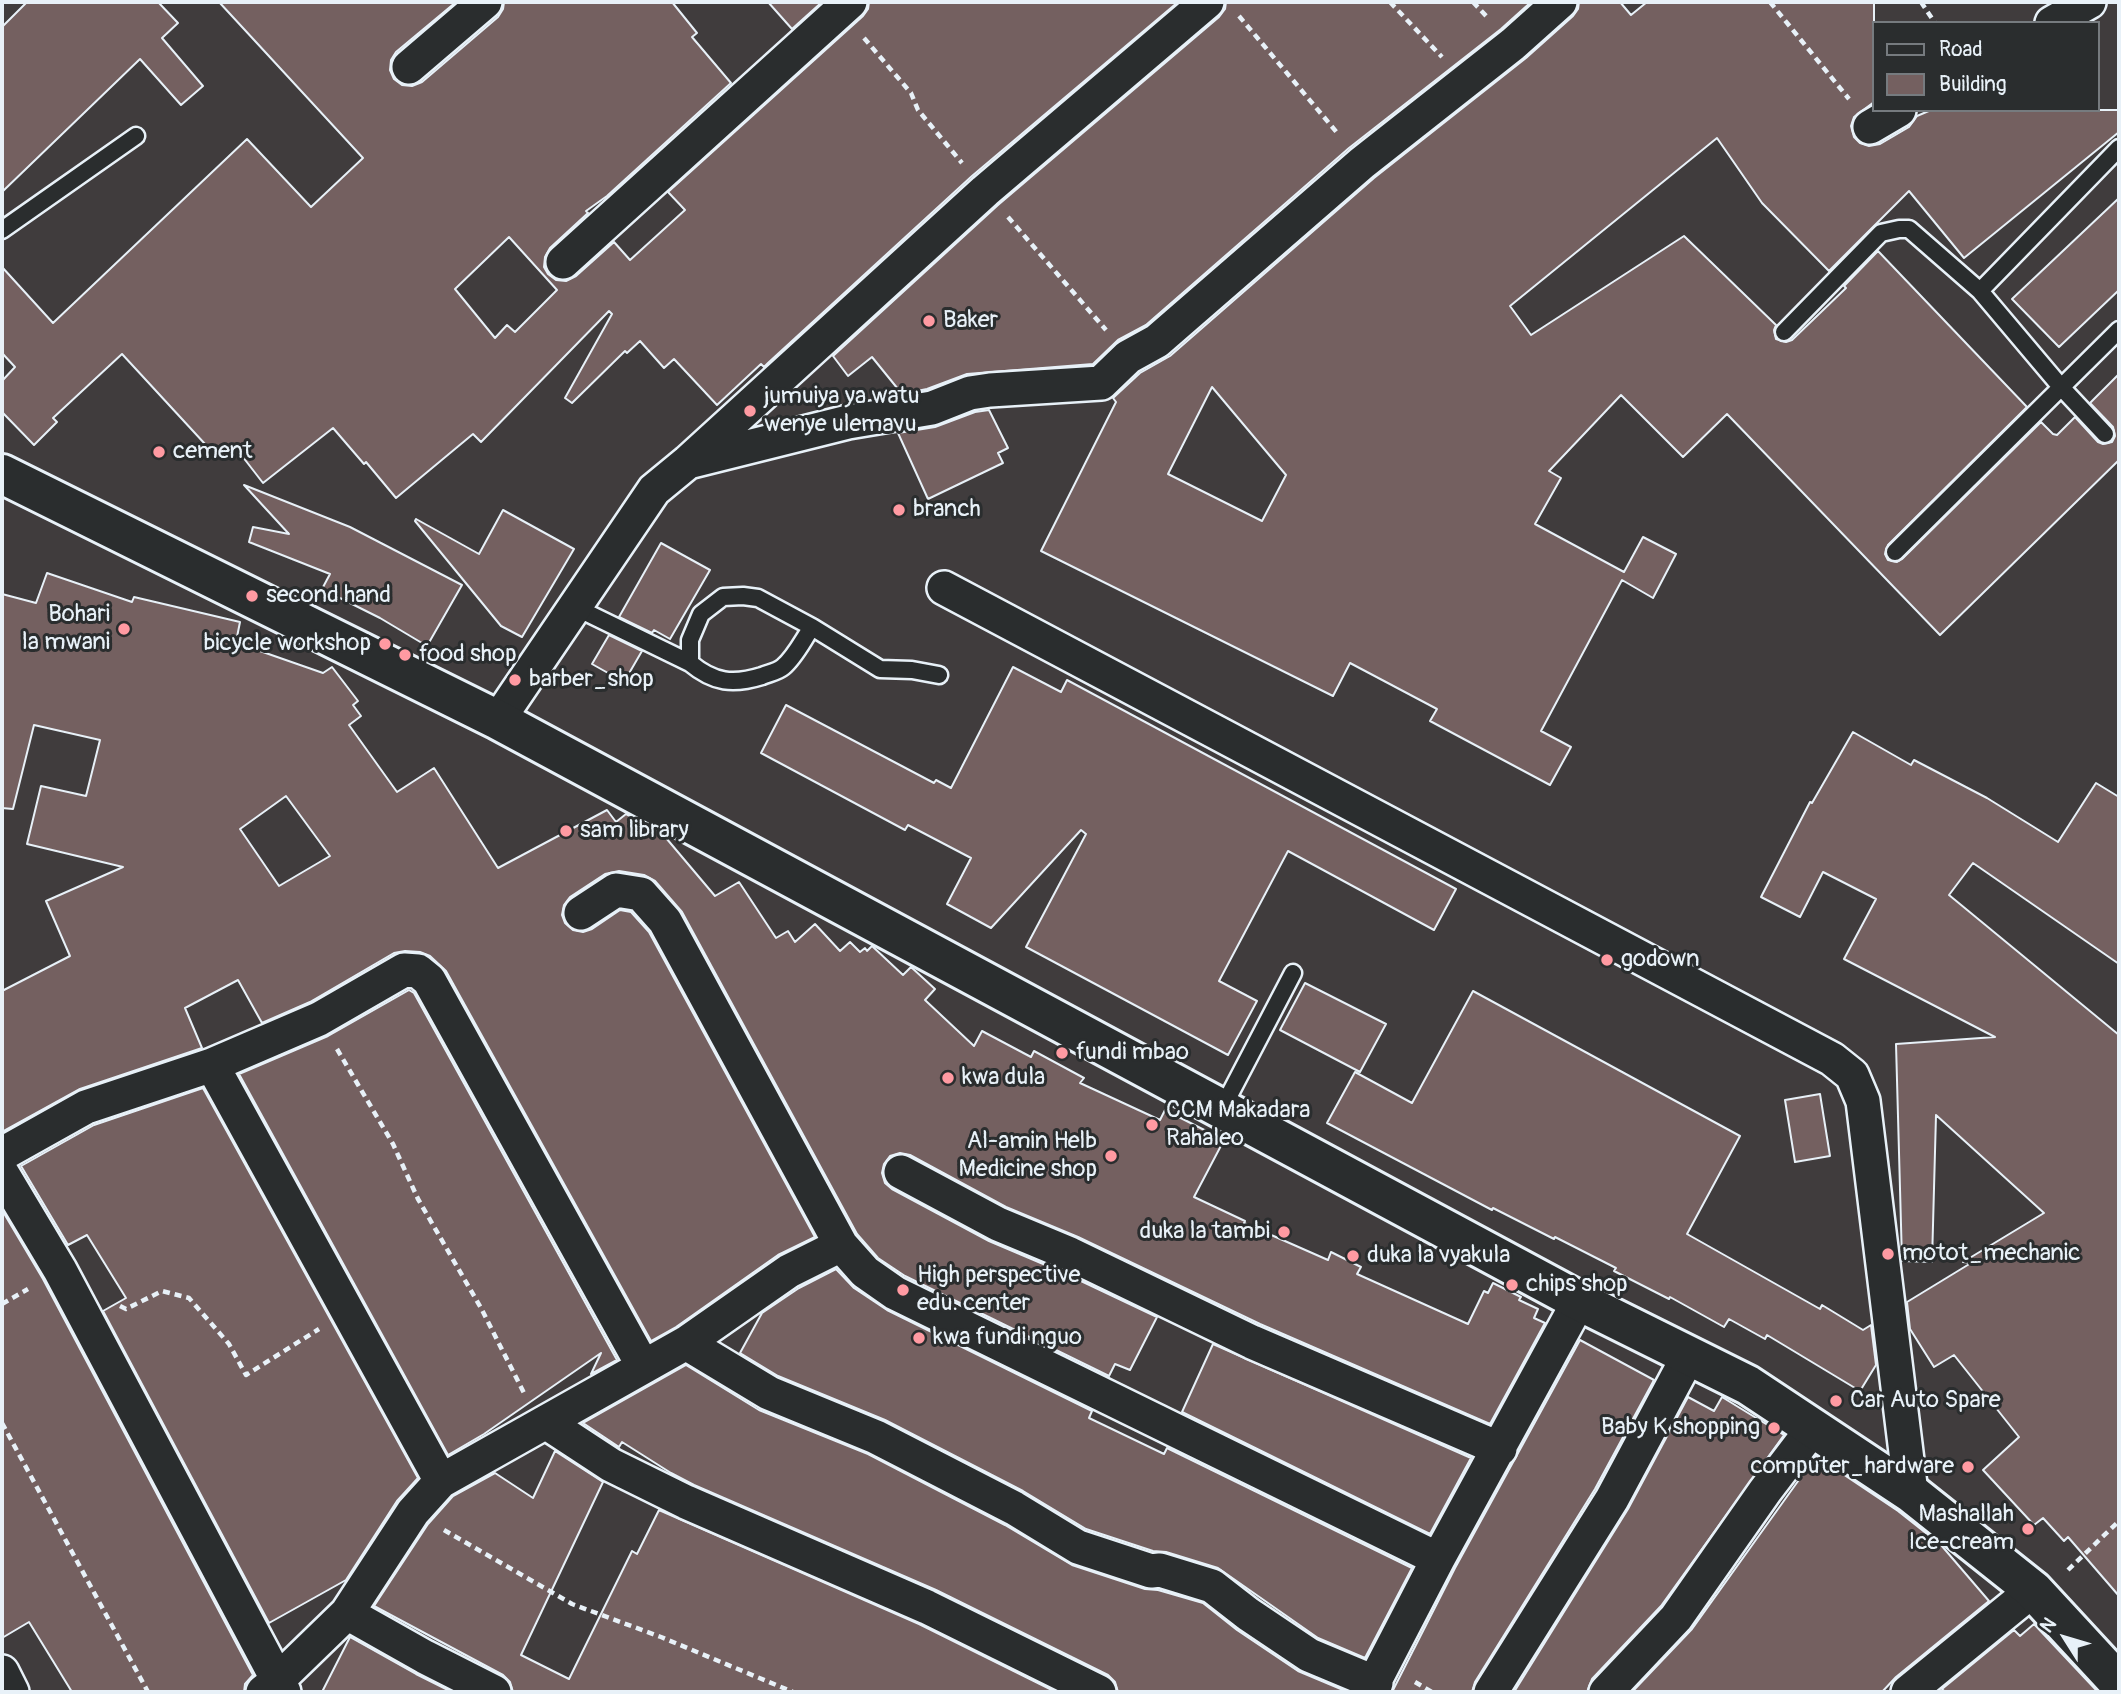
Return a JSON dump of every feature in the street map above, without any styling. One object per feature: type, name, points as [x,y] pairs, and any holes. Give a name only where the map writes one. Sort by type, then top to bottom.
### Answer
[{"type":"street","points":[[409,67],[485,2]]},
{"type":"street","points":[[563,262],[850,2]]},
{"type":"street","points":[[688,462],[848,422],[932,408],[970,393],[1101,383],[1128,357],[1157,341],[1362,163],[1466,83],[1560,2]]},
{"type":"street","points":[[2056,21],[2089,2]]},
{"type":"street","points":[[498,720],[654,491],[985,191],[1221,7]]},
{"type":"street","points":[[1870,127],[1896,112]]},
{"type":"street","points":[[2,474],[498,720],[1579,1301],[1748,1385],[1911,1493],[2036,1594],[2119,1685],[2114,1692]]},
{"type":"street","points":[[944,588],[1832,1059],[1852,1075],[1863,1101],[1911,1493]]},
{"type":"street","points":[[582,913],[616,890],[641,894],[665,921],[841,1245],[865,1272],[895,1293],[1438,1559]]},
{"type":"street","points":[[2,1154],[86,1107],[212,1065],[318,1019],[404,970],[418,971],[429,980],[643,1366]]},
{"type":"street","points":[[212,1065],[441,1481]]},
{"type":"street","points":[[2,1172],[60,1270],[275,1689],[347,1613],[413,1512],[441,1481],[686,1343],[789,1271],[841,1245]]},
{"type":"street","points":[[901,1172],[998,1224],[1070,1254],[1252,1342],[1500,1448]]},
{"type":"street","points":[[686,1343],[769,1393],[876,1437],[1014,1508],[1078,1547],[1151,1571],[1160,1570],[1212,1586],[1248,1615],[1308,1655],[1372,1688],[1438,1559],[1579,1301]]},
{"type":"street","points":[[1491,1692],[1612,1499],[1689,1354]]},
{"type":"street","points":[[543,1424],[611,1465],[665,1492],[927,1607],[1099,1692]]},
{"type":"street","points":[[1606,1692],[1676,1618],[1813,1428]]},
{"type":"street","points":[[1908,1692],[2036,1594]]},
{"type":"street","points":[[347,1613],[494,1692]]},
{"type":"street","points":[[2,1672],[12,1692]]},
{"type":"lane","points":[[2,230],[136,136]]},
{"type":"lane","points":[[1980,291],[2119,148]]},
{"type":"lane","points":[[1784,332],[1881,233],[1909,229],[1980,291],[2061,387],[2105,434]]},
{"type":"lane","points":[[1895,552],[2119,330]]},
{"type":"lane","points":[[691,663],[690,640],[701,614],[723,597],[743,596],[758,598],[880,668],[939,675]]},
{"type":"lane","points":[[575,607],[691,663],[704,674],[721,681],[743,681],[780,670],[792,658],[812,627]]},
{"type":"lane","points":[[1222,1109],[1293,973]]},
{"type":"path","points":[[1390,2],[1466,83]]},
{"type":"path","points":[[1770,2],[1870,127]]},
{"type":"path","points":[[1921,2],[1934,21]]},
{"type":"path","points":[[1221,7],[1362,163]]},
{"type":"path","points":[[318,1019],[393,1144],[418,1199],[481,1308],[543,1424]]},
{"type":"path","points":[[2,1304],[60,1270]]},
{"type":"path","points":[[115,1302],[125,1309],[162,1291],[189,1298],[229,1343],[246,1375],[325,1325],[352,1319]]},
{"type":"path","points":[[2,1423],[148,1692]]},
{"type":"path","points":[[413,1512],[572,1604],[661,1637],[793,1692]]},
{"type":"path","points":[[2036,1594],[2119,1521]]},
{"type":"building","points":[[27,2],[158,2],[178,23],[162,38],[203,86],[181,105],[140,59],[2,192],[2,27]]},
{"type":"building","points":[[219,2],[456,2],[396,52],[391,60],[390,70],[394,79],[402,85],[412,86],[422,82],[498,17],[504,2],[672,2],[697,33],[692,37],[731,83],[607,196],[586,211],[588,213],[550,248],[544,267],[556,280],[566,281],[576,276],[614,242],[630,260],[685,210],[668,192],[863,16],[869,2],[1178,2],[972,176],[764,367],[761,364],[717,405],[674,359],[664,368],[640,341],[627,353],[625,351],[572,403],[565,398],[612,314],[609,311],[481,442],[473,434],[396,498],[333,428],[263,483],[232,443],[217,457],[122,354],[53,418],[57,422],[34,445],[2,412],[2,381],[15,367],[2,353],[2,267],[53,323],[247,139],[311,207],[363,158]],"holes":[[[509,237],[557,290],[515,332],[507,325],[495,338],[455,289]]]},
{"type":"building","points":[[768,2],[822,2],[792,29]]},
{"type":"building","points":[[1226,2],[1531,2],[1501,29],[1349,148],[1146,325],[1118,340],[1093,364],[967,374],[927,389],[902,394],[872,357],[848,376],[833,356],[998,205],[1219,17]]},
{"type":"building","points":[[1579,2],[1620,2],[1631,15],[1647,2],[1874,2],[1872,104],[1854,117],[1851,126],[1854,137],[1860,143],[1869,146],[1880,144],[1909,127],[1917,116],[1926,112],[2119,110],[2119,132],[1964,258],[1909,191],[1829,271],[1762,203],[1717,138],[1510,306],[1531,335],[1684,236],[1776,325],[1776,339],[1786,342],[1792,340],[1846,288],[1844,286],[1878,251],[2027,407],[1888,545],[1885,554],[1888,560],[1897,562],[1902,559],[2041,422],[2057,435],[2075,417],[2098,442],[2112,442],[2115,436],[2113,427],[2090,403],[2119,374],[2119,460],[1940,635],[1727,414],[1683,457],[1621,395],[1549,471],[1561,478],[1535,524],[1624,572],[1643,537],[1676,554],[1653,598],[1622,580],[1541,731],[1571,747],[1550,785],[1430,721],[1437,709],[1350,663],[1333,696],[1041,551],[1116,402],[1113,398],[1140,373],[1170,356],[1374,178],[1526,58],[1573,16]],"holes":[[[1212,387],[1286,475],[1262,521],[1168,474]]]},
{"type":"building","points":[[2119,198],[2119,290],[2059,347],[2012,299]]},
{"type":"building","points":[[989,410],[1008,448],[998,453],[1003,463],[928,499],[898,433],[935,427],[975,412]]},
{"type":"building","points":[[244,485],[350,527],[462,585],[427,646],[380,618],[322,589],[330,574],[249,542],[253,527],[289,534]]},
{"type":"building","points":[[503,510],[574,549],[522,637],[501,626],[415,521],[416,519],[479,554]]},
{"type":"building","points":[[661,543],[710,570],[670,639],[619,617]]},
{"type":"building","points":[[47,573],[132,602],[134,597],[240,622],[237,637],[262,645],[260,651],[323,673],[332,667],[358,701],[353,705],[361,716],[349,725],[397,792],[434,768],[498,868],[607,810],[616,822],[626,814],[661,832],[715,896],[739,882],[776,938],[788,931],[795,942],[815,924],[840,951],[850,942],[860,952],[865,948],[867,951],[872,946],[903,975],[911,967],[935,989],[925,1000],[974,1046],[982,1031],[1031,1057],[1034,1051],[1084,1078],[1080,1083],[1160,1120],[1165,1110],[1224,1140],[1194,1197],[1245,1221],[1244,1223],[1328,1260],[1331,1252],[1361,1267],[1357,1274],[1468,1324],[1484,1291],[1488,1293],[1493,1283],[1538,1309],[1534,1318],[1545,1323],[1490,1424],[1260,1324],[1078,1237],[1006,1207],[910,1155],[900,1153],[890,1156],[882,1173],[885,1183],[892,1189],[989,1241],[1157,1317],[1130,1370],[1115,1364],[1109,1376],[905,1276],[878,1258],[857,1234],[682,912],[655,881],[644,875],[619,871],[605,874],[570,897],[564,905],[562,915],[565,923],[573,930],[583,932],[620,910],[631,912],[649,932],[815,1237],[778,1255],[676,1327],[651,1341],[446,971],[430,956],[420,952],[394,953],[310,1002],[262,1023],[238,980],[185,1008],[202,1048],[80,1089],[2,1132],[2,991],[70,956],[46,901],[123,867],[27,844],[41,786],[86,796],[100,740],[34,725],[13,809],[2,808],[2,594],[36,603]],"holes":[[[286,796],[330,856],[279,886],[240,829]]]},
{"type":"building","points":[[609,635],[642,651],[624,682],[592,664]]},
{"type":"building","points":[[1013,667],[1061,692],[1067,680],[1456,889],[1434,930],[1288,851],[1219,981],[1257,1001],[1228,1055],[1026,947],[1086,834],[1081,830],[991,928],[947,904],[971,858],[908,825],[905,830],[761,753],[786,705],[934,783],[936,780],[951,788]]},
{"type":"building","points":[[1853,732],[1911,765],[1914,760],[1987,798],[2058,842],[2096,783],[2119,797],[2119,964],[1973,863],[1949,895],[2119,1035],[2119,1596],[2068,1537],[2064,1541],[2043,1518],[2034,1525],[1983,1470],[2019,1437],[1954,1355],[1934,1367],[1910,1329],[1907,1302],[1971,1263],[1963,1262],[2044,1213],[1936,1115],[1932,1262],[1902,1261],[1896,1044],[1995,1037],[1844,959],[1876,899],[1823,872],[1800,917],[1761,897],[1810,802],[1812,803]]},
{"type":"building","points":[[1305,983],[1386,1024],[1360,1072],[1280,1030]]},
{"type":"building","points":[[409,990],[414,993],[617,1360],[591,1374],[601,1353],[484,1434],[448,1455],[239,1074],[328,1036]]},
{"type":"building","points":[[1473,991],[1740,1136],[1687,1234],[1820,1309],[1822,1305],[1863,1330],[1871,1325],[1876,1365],[1860,1391],[1767,1335],[1765,1339],[1729,1319],[1724,1327],[1670,1297],[1669,1299],[1614,1271],[1616,1268],[1493,1208],[1492,1210],[1327,1123],[1355,1072],[1412,1103]]},
{"type":"building","points":[[203,1088],[418,1478],[397,1501],[346,1580],[269,1623],[103,1311],[126,1298],[87,1235],[68,1245],[21,1166],[94,1125]]},
{"type":"building","points":[[1820,1094],[1830,1156],[1795,1162],[1785,1100]]},
{"type":"building","points":[[2,1210],[43,1279],[253,1675],[245,1684],[244,1692],[72,1692],[29,1622],[2,1638]]},
{"type":"building","points":[[836,1269],[854,1288],[887,1310],[1092,1411],[1089,1418],[1164,1454],[1167,1448],[1412,1568],[1365,1658],[1318,1638],[1218,1568],[1166,1552],[1153,1551],[1086,1529],[1023,1491],[885,1420],[778,1376],[740,1353],[762,1313],[799,1288]]},
{"type":"building","points":[[1580,1340],[1654,1380],[1595,1489],[1475,1682],[1472,1692],[1392,1692],[1455,1568]]},
{"type":"building","points":[[1213,1344],[1471,1458],[1430,1534],[1182,1412]]},
{"type":"building","points":[[686,1365],[759,1410],[868,1454],[1005,1525],[1072,1565],[1145,1589],[1203,1603],[1237,1630],[1298,1671],[1348,1692],[1118,1692],[1115,1682],[1108,1675],[936,1590],[694,1485],[622,1442],[619,1447],[583,1423]]},
{"type":"building","points":[[1688,1397],[1714,1411],[1722,1397],[1784,1435],[1661,1606],[1592,1679],[1587,1692],[1514,1692],[1628,1509]]},
{"type":"building","points":[[555,1451],[603,1482],[521,1655],[569,1679],[632,1551],[637,1554],[659,1510],[919,1624],[1056,1692],[513,1692],[510,1682],[503,1675],[374,1606],[428,1524],[453,1496],[495,1473],[533,1498]]},
{"type":"building","points":[[1816,1456],[1898,1511],[1941,1545],[1989,1601],[1896,1677],[1882,1692],[1632,1692],[1692,1629]]},
{"type":"building","points":[[2034,1624],[2098,1692],[1945,1692],[1942,1689],[2014,1630],[2020,1636]]},
{"type":"building","points":[[350,1637],[416,1674],[452,1692],[322,1692]]},
{"type":"place","name":"Baker","points":[[929,321]]},
{"type":"place","name":"jumuiya ya watu wenye ulemavu","points":[[750,411]]},
{"type":"place","name":"cement","points":[[159,452]]},
{"type":"place","name":"branch","points":[[899,510]]},
{"type":"place","name":"second hand","points":[[252,596]]},
{"type":"place","name":"Bohari la mwani","points":[[124,629]]},
{"type":"place","name":"bicycle workshop","points":[[385,644]]},
{"type":"place","name":"food shop","points":[[405,655]]},
{"type":"place","name":"barber_shop","points":[[515,680]]},
{"type":"place","name":"sam library","points":[[566,831]]},
{"type":"place","name":"godown","points":[[1607,960]]},
{"type":"place","name":"fundi mbao","points":[[1062,1053]]},
{"type":"place","name":"kwa dula","points":[[948,1078]]},
{"type":"place","name":"CCM Makadara Rahaleo","points":[[1152,1125]]},
{"type":"place","name":"Al-amin Helb Medicine shop","points":[[1111,1156]]},
{"type":"place","name":"duka la tambi","points":[[1284,1232]]},
{"type":"place","name":"motot_mechanic","points":[[1888,1254]]},
{"type":"place","name":"duka la vyakula","points":[[1353,1256]]},
{"type":"place","name":"chips shop","points":[[1512,1285]]},
{"type":"place","name":"High perspective edu. center","points":[[903,1290]]},
{"type":"place","name":"kwa fundi nguo","points":[[919,1338]]},
{"type":"place","name":"Car Auto Spare","points":[[1836,1401]]},
{"type":"place","name":"Baby K shopping","points":[[1774,1428]]},
{"type":"place","name":"computer_hardware","points":[[1968,1467]]},
{"type":"place","name":"Mashallah Ice-cream","points":[[2028,1529]]}]
